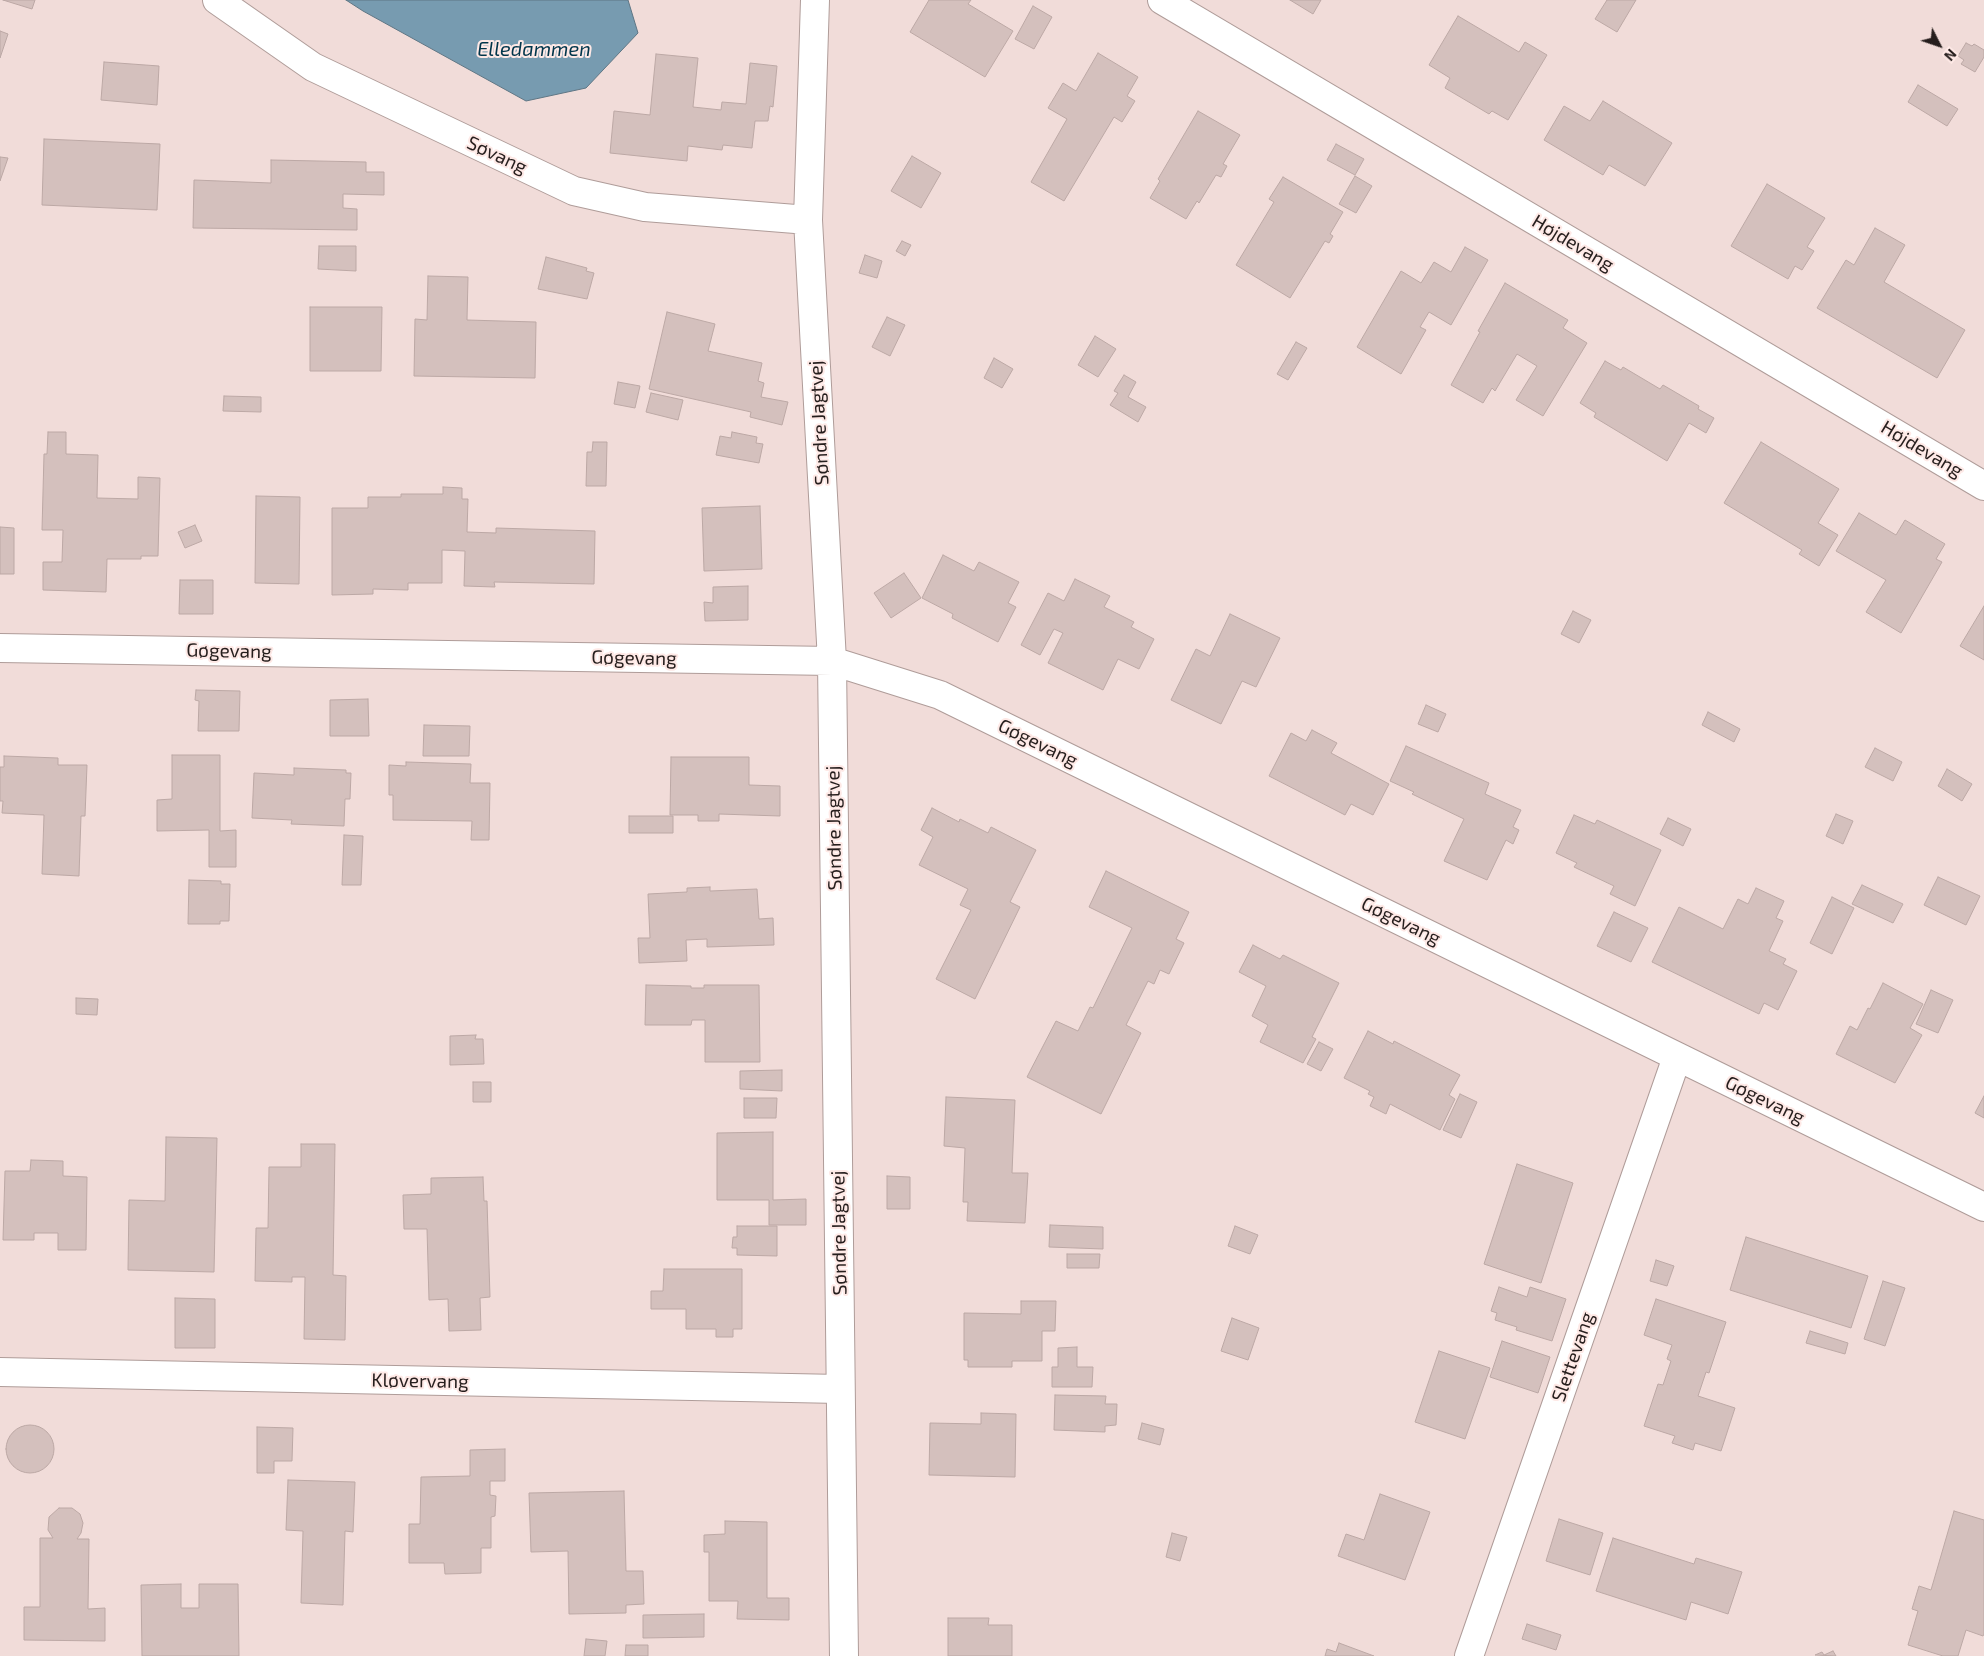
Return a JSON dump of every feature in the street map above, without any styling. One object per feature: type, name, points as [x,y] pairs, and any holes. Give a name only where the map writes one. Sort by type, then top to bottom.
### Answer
[{"type":"street","name":"Søvang","points":[[217,0],[313,67],[574,191],[646,207],[808,220]]},
{"type":"street","name":"Søndre Jagtvej","points":[[815,0],[808,220],[832,661],[844,1656]]},
{"type":"street","name":"Højdevang","points":[[1162,0],[1984,486]]},
{"type":"street","name":"Gøgevang","points":[[0,648],[832,661],[940,695],[1984,1207]]},
{"type":"street","name":"Slettevang","points":[[1469,1656],[1677,1057]]},
{"type":"street","name":"Kløvervang","points":[[0,1372],[840,1390]]},
{"type":"water","name":"Elledammen","points":[[346,0],[628,0],[638,33],[586,88],[526,101]]},
{"type":"building","points":[[3,0],[35,0],[32,9]]},
{"type":"building","points":[[929,0],[971,0],[968,4],[1013,31],[985,77],[910,32]]},
{"type":"building","points":[[1290,0],[1321,0],[1313,14]]},
{"type":"building","points":[[1607,0],[1636,0],[1617,32],[1595,19]]},
{"type":"building","points":[[1033,6],[1052,17],[1034,49],[1015,39]]},
{"type":"building","points":[[1458,16],[1519,52],[1525,42],[1547,55],[1508,120],[1492,111],[1489,114],[1445,88],[1450,78],[1429,65]]},
{"type":"building","points":[[0,31],[8,34],[0,58]]},
{"type":"building","points":[[1966,43],[1972,46],[1974,44],[1984,50],[1984,57],[1975,72],[1961,64],[1964,60],[1958,56]]},
{"type":"building","points":[[1098,53],[1138,77],[1127,96],[1135,101],[1122,122],[1114,117],[1064,201],[1031,182],[1067,119],[1048,108],[1063,83],[1076,91]]},
{"type":"building","points":[[656,54],[698,58],[693,107],[721,110],[722,102],[746,104],[750,63],[777,66],[773,107],[770,106],[768,121],[755,121],[752,148],[723,145],[722,150],[688,146],[687,161],[610,153],[614,111],[650,115]]},
{"type":"building","points":[[104,62],[159,66],[157,105],[101,100]]},
{"type":"building","points":[[1918,85],[1958,109],[1947,126],[1908,102]]},
{"type":"building","points":[[1603,101],[1672,143],[1645,186],[1609,165],[1603,175],[1544,140],[1564,106],[1590,121]]},
{"type":"building","points":[[1198,111],[1240,135],[1223,164],[1227,166],[1221,177],[1216,175],[1199,203],[1197,201],[1186,219],[1150,198],[1160,181],[1158,179]]},
{"type":"building","points":[[44,139],[160,144],[157,210],[42,205]]},
{"type":"building","points":[[1336,144],[1364,159],[1355,175],[1327,160]]},
{"type":"building","points":[[912,156],[941,173],[921,208],[891,191]]},
{"type":"building","points":[[0,157],[8,158],[0,181]]},
{"type":"building","points":[[271,160],[366,162],[366,172],[384,172],[384,195],[343,194],[343,208],[357,209],[357,230],[193,228],[194,180],[271,183]]},
{"type":"building","points":[[1355,176],[1372,186],[1356,213],[1339,204]]},
{"type":"building","points":[[1283,177],[1343,212],[1330,234],[1333,236],[1329,243],[1325,241],[1290,298],[1236,265],[1274,202],[1269,199]]},
{"type":"building","points":[[1767,184],[1825,218],[1807,247],[1814,251],[1802,270],[1795,266],[1788,279],[1731,246]]},
{"type":"building","points":[[1875,228],[1905,245],[1884,282],[1965,330],[1937,378],[1817,308],[1846,260],[1854,265]]},
{"type":"building","points":[[902,241],[911,245],[905,256],[896,251]]},
{"type":"building","points":[[319,246],[356,246],[356,271],[318,269]]},
{"type":"building","points":[[1465,247],[1488,260],[1451,325],[1429,312],[1420,327],[1426,330],[1401,374],[1357,347],[1401,271],[1421,283],[1434,262],[1451,272]]},
{"type":"building","points":[[865,255],[882,261],[877,278],[859,273]]},
{"type":"building","points":[[546,257],[587,268],[586,271],[594,273],[587,299],[538,289]]},
{"type":"building","points":[[428,276],[468,277],[467,320],[536,322],[535,378],[414,376],[415,319],[427,320]]},
{"type":"building","points":[[1505,283],[1568,320],[1563,328],[1587,343],[1543,416],[1516,400],[1537,366],[1517,354],[1495,391],[1492,388],[1483,403],[1451,385]]},
{"type":"building","points":[[310,307],[382,307],[381,371],[310,371]]},
{"type":"building","points":[[667,312],[715,324],[708,351],[762,363],[758,381],[764,383],[761,397],[788,402],[782,425],[750,417],[751,412],[649,389]]},
{"type":"building","points":[[887,317],[905,325],[890,356],[872,347]]},
{"type":"building","points":[[1095,336],[1116,349],[1098,377],[1078,365]]},
{"type":"building","points":[[1296,342],[1307,348],[1288,380],[1277,374]]},
{"type":"building","points":[[994,358],[1013,369],[1002,388],[984,378]]},
{"type":"building","points":[[1605,361],[1621,370],[1623,367],[1660,389],[1663,385],[1699,406],[1698,409],[1714,418],[1706,433],[1689,423],[1667,461],[1594,417],[1596,413],[1580,403]]},
{"type":"building","points":[[1124,375],[1136,382],[1128,397],[1146,407],[1138,422],[1110,405],[1118,393],[1114,391]]},
{"type":"building","points":[[618,382],[640,386],[635,408],[614,404]]},
{"type":"building","points":[[651,393],[683,400],[678,420],[646,412]]},
{"type":"building","points":[[224,396],[261,397],[261,412],[223,411]]},
{"type":"building","points":[[48,432],[66,432],[66,454],[98,455],[97,498],[138,499],[138,477],[160,478],[158,556],[141,556],[141,559],[107,559],[106,592],[43,590],[43,562],[62,562],[63,530],[42,530],[44,454],[47,454]]},
{"type":"building","points":[[732,432],[757,437],[756,443],[763,444],[759,463],[716,455],[720,436],[731,438]]},
{"type":"building","points":[[593,442],[607,442],[606,486],[586,486],[587,452],[592,452]]},
{"type":"building","points":[[1761,442],[1839,489],[1818,523],[1838,535],[1819,566],[1799,554],[1802,550],[1724,503]]},
{"type":"building","points":[[443,487],[462,488],[462,499],[468,499],[467,532],[496,533],[496,528],[595,531],[594,584],[494,582],[495,587],[464,586],[465,551],[442,550],[442,583],[408,583],[408,590],[373,589],[373,594],[332,595],[332,508],[368,508],[368,497],[401,497],[401,494],[443,494]]},
{"type":"building","points":[[256,496],[300,497],[299,584],[255,583]]},
{"type":"building","points":[[760,506],[762,569],[704,571],[702,508]]},
{"type":"building","points":[[1859,513],[1896,535],[1905,520],[1945,544],[1936,559],[1942,562],[1901,633],[1866,612],[1886,580],[1836,551]]},
{"type":"building","points":[[195,525],[202,541],[185,548],[178,532]]},
{"type":"building","points":[[0,527],[14,528],[14,574],[0,574]]},
{"type":"building","points":[[943,555],[974,571],[979,562],[1019,582],[1008,603],[1016,607],[998,642],[952,618],[953,614],[922,598]]},
{"type":"building","points":[[904,573],[921,598],[891,618],[874,593]]},
{"type":"building","points":[[1075,579],[1110,596],[1104,607],[1134,622],[1131,627],[1154,639],[1139,669],[1118,659],[1103,690],[1048,663],[1063,633],[1054,629],[1040,655],[1021,645],[1048,593],[1064,601]]},
{"type":"building","points":[[180,580],[213,580],[213,614],[179,614]]},
{"type":"building","points":[[748,586],[748,620],[705,621],[704,602],[713,603],[713,587]]},
{"type":"building","points":[[1984,606],[1984,660],[1960,646]]},
{"type":"building","points":[[1573,611],[1591,620],[1579,643],[1561,634]]},
{"type":"building","points":[[1230,614],[1280,638],[1256,687],[1242,681],[1221,724],[1171,700],[1196,649],[1210,656]]},
{"type":"building","points":[[196,690],[240,691],[239,731],[198,731],[199,701],[195,700]]},
{"type":"building","points":[[368,699],[369,736],[330,736],[330,700]]},
{"type":"building","points":[[1426,705],[1446,714],[1438,732],[1418,724]]},
{"type":"building","points":[[1708,712],[1740,729],[1734,742],[1702,725]]},
{"type":"building","points":[[424,725],[470,726],[469,756],[423,756]]},
{"type":"building","points":[[1312,730],[1337,743],[1331,753],[1389,784],[1373,815],[1351,804],[1345,815],[1269,776],[1291,733],[1306,741]]},
{"type":"building","points":[[1406,746],[1489,783],[1485,794],[1521,810],[1513,827],[1519,830],[1513,844],[1506,840],[1487,880],[1444,861],[1464,819],[1412,794],[1414,792],[1390,781]]},
{"type":"building","points":[[1875,748],[1902,762],[1893,781],[1865,767]]},
{"type":"building","points":[[172,755],[220,755],[220,831],[236,830],[236,867],[209,867],[209,830],[157,831],[157,800],[172,799]]},
{"type":"building","points":[[4,756],[58,758],[58,765],[87,765],[85,816],[81,816],[79,876],[42,874],[44,815],[2,813],[3,801],[0,801],[0,767],[4,767]]},
{"type":"building","points":[[671,757],[749,757],[749,785],[780,786],[780,816],[719,814],[719,821],[698,821],[698,815],[670,815]]},
{"type":"building","points":[[406,762],[471,764],[470,783],[490,783],[489,840],[471,840],[472,821],[393,820],[393,795],[389,795],[389,765],[406,766]]},
{"type":"building","points":[[294,768],[346,770],[346,773],[351,773],[350,799],[345,799],[344,826],[291,824],[292,820],[252,818],[254,773],[294,775]]},
{"type":"building","points":[[1947,769],[1972,784],[1962,801],[1938,786]]},
{"type":"building","points":[[932,808],[959,822],[960,819],[988,833],[991,827],[1036,850],[1010,902],[1020,907],[975,999],[936,979],[971,910],[960,905],[968,889],[919,865],[933,837],[921,830]]},
{"type":"building","points":[[1836,814],[1853,821],[1843,844],[1826,836]]},
{"type":"building","points":[[1574,815],[1595,824],[1597,820],[1661,850],[1635,906],[1610,894],[1614,886],[1574,867],[1577,863],[1556,853]]},
{"type":"building","points":[[629,816],[673,816],[673,833],[629,833]]},
{"type":"building","points":[[1668,818],[1691,829],[1683,846],[1660,834]]},
{"type":"building","points":[[344,835],[363,836],[361,885],[342,885]]},
{"type":"building","points":[[1106,871],[1189,912],[1176,939],[1184,943],[1169,974],[1160,970],[1154,984],[1148,981],[1126,1025],[1141,1033],[1101,1114],[1027,1077],[1056,1021],[1078,1031],[1090,1007],[1093,1008],[1132,928],[1089,907]]},
{"type":"building","points":[[1938,877],[1980,896],[1966,925],[1924,905]]},
{"type":"building","points":[[189,880],[221,881],[221,884],[230,884],[229,921],[220,921],[220,924],[188,924]]},
{"type":"building","points":[[1862,885],[1903,904],[1893,923],[1852,904]]},
{"type":"building","points":[[710,887],[710,891],[757,889],[759,919],[773,918],[774,945],[707,947],[707,939],[686,940],[687,961],[639,963],[638,938],[650,938],[648,894],[687,892],[687,888]]},
{"type":"building","points":[[1756,888],[1784,901],[1776,918],[1783,921],[1769,951],[1786,959],[1783,964],[1797,971],[1778,1010],[1764,1003],[1759,1014],[1652,962],[1679,907],[1723,929],[1738,899],[1748,904]]},
{"type":"building","points":[[1832,897],[1854,908],[1832,954],[1810,943]]},
{"type":"building","points":[[1614,912],[1648,928],[1631,962],[1597,946]]},
{"type":"building","points":[[1253,945],[1280,959],[1283,955],[1339,983],[1312,1037],[1316,1039],[1303,1063],[1260,1042],[1268,1025],[1252,1016],[1266,986],[1239,972]]},
{"type":"building","points":[[1883,983],[1923,1004],[1910,1028],[1922,1035],[1895,1083],[1836,1054],[1850,1026],[1857,1030]]},
{"type":"building","points":[[646,985],[704,988],[704,985],[759,985],[760,1062],[705,1062],[705,1020],[692,1020],[691,1025],[645,1025]]},
{"type":"building","points":[[1931,990],[1953,1000],[1938,1033],[1916,1024]]},
{"type":"building","points":[[76,998],[98,999],[97,1015],[76,1014]]},
{"type":"building","points":[[1368,1031],[1393,1044],[1394,1041],[1460,1075],[1449,1095],[1455,1099],[1440,1130],[1390,1104],[1386,1114],[1370,1106],[1374,1097],[1368,1094],[1370,1091],[1344,1078]]},
{"type":"building","points":[[476,1035],[475,1039],[483,1039],[484,1064],[450,1065],[450,1036]]},
{"type":"building","points":[[1319,1042],[1333,1049],[1321,1071],[1307,1064]]},
{"type":"building","points":[[782,1070],[782,1091],[740,1089],[740,1071]]},
{"type":"building","points":[[473,1082],[491,1082],[491,1102],[473,1102]]},
{"type":"building","points":[[1460,1094],[1477,1102],[1461,1138],[1443,1130]]},
{"type":"building","points":[[1984,1096],[1984,1118],[1975,1113]]},
{"type":"building","points":[[946,1097],[1015,1100],[1012,1173],[1028,1173],[1025,1223],[967,1221],[968,1202],[963,1202],[965,1148],[944,1146]]},
{"type":"building","points":[[744,1098],[777,1098],[776,1118],[744,1118]]},
{"type":"building","points":[[773,1132],[773,1200],[806,1199],[806,1225],[769,1225],[769,1200],[717,1200],[717,1133]]},
{"type":"building","points":[[166,1137],[217,1138],[214,1272],[128,1270],[129,1200],[165,1201]]},
{"type":"building","points":[[301,1144],[335,1144],[333,1275],[346,1276],[345,1340],[304,1339],[305,1277],[292,1277],[292,1282],[255,1281],[256,1228],[268,1228],[269,1167],[301,1167]]},
{"type":"building","points":[[31,1160],[63,1161],[63,1176],[87,1177],[86,1250],[58,1250],[58,1233],[34,1233],[34,1240],[3,1240],[5,1171],[30,1171]]},
{"type":"building","points":[[1517,1164],[1573,1183],[1541,1283],[1484,1264]]},
{"type":"building","points":[[887,1176],[910,1177],[910,1209],[887,1209]]},
{"type":"building","points":[[483,1177],[484,1201],[487,1201],[490,1297],[480,1298],[481,1330],[449,1331],[448,1299],[429,1300],[427,1229],[404,1229],[403,1195],[431,1194],[431,1178]]},
{"type":"building","points":[[1050,1225],[1103,1227],[1103,1249],[1049,1247]]},
{"type":"building","points":[[737,1226],[777,1226],[777,1256],[737,1255],[737,1248],[732,1248],[733,1237],[737,1237]]},
{"type":"building","points":[[1235,1226],[1258,1235],[1250,1254],[1228,1246]]},
{"type":"building","points":[[1746,1237],[1868,1276],[1851,1328],[1730,1290]]},
{"type":"building","points":[[1067,1254],[1100,1254],[1099,1268],[1067,1268]]},
{"type":"building","points":[[1656,1260],[1674,1266],[1667,1286],[1650,1281]]},
{"type":"building","points":[[664,1269],[742,1269],[742,1329],[733,1329],[733,1337],[716,1337],[716,1329],[686,1329],[686,1309],[651,1309],[651,1291],[663,1291]]},
{"type":"building","points":[[1883,1281],[1905,1288],[1885,1346],[1864,1339]]},
{"type":"building","points":[[1499,1287],[1527,1297],[1530,1287],[1566,1299],[1552,1341],[1516,1330],[1517,1327],[1495,1320],[1497,1313],[1491,1311]]},
{"type":"building","points":[[175,1298],[215,1299],[215,1348],[175,1348]]},
{"type":"building","points":[[1656,1299],[1726,1322],[1709,1373],[1706,1372],[1698,1396],[1735,1408],[1721,1451],[1695,1443],[1693,1450],[1672,1443],[1675,1436],[1644,1426],[1658,1384],[1663,1385],[1671,1361],[1667,1359],[1672,1345],[1644,1335]]},
{"type":"building","points":[[1021,1301],[1056,1301],[1055,1331],[1042,1331],[1042,1361],[1012,1361],[1012,1367],[968,1367],[968,1360],[964,1360],[964,1313],[1021,1314]]},
{"type":"building","points":[[1232,1318],[1259,1328],[1248,1360],[1221,1351]]},
{"type":"building","points":[[1810,1331],[1848,1343],[1845,1354],[1806,1343]]},
{"type":"building","points":[[1502,1341],[1550,1357],[1538,1393],[1490,1377]]},
{"type":"building","points":[[1077,1347],[1077,1367],[1093,1367],[1092,1387],[1052,1387],[1052,1367],[1058,1367],[1058,1348]]},
{"type":"building","points":[[1439,1351],[1490,1368],[1465,1439],[1415,1422]]},
{"type":"building","points":[[1055,1395],[1106,1396],[1105,1404],[1117,1404],[1116,1425],[1105,1426],[1105,1432],[1054,1430]]},
{"type":"building","points":[[981,1413],[1016,1414],[1015,1477],[929,1475],[930,1423],[981,1424]]},
{"type":"building","points":[[1142,1423],[1164,1429],[1160,1445],[1138,1439]]},
{"type":"building","points":[[30,1425],[39,1427],[47,1432],[52,1440],[54,1449],[52,1458],[47,1466],[39,1471],[30,1473],[21,1471],[13,1466],[8,1458],[6,1449],[8,1440],[13,1432],[21,1427]]},
{"type":"building","points":[[257,1427],[293,1428],[292,1461],[274,1461],[274,1473],[257,1473]]},
{"type":"building","points":[[505,1449],[505,1481],[490,1481],[490,1495],[496,1496],[495,1516],[491,1517],[491,1548],[481,1548],[481,1573],[445,1574],[444,1563],[409,1563],[409,1524],[420,1524],[421,1477],[470,1476],[470,1450]]},
{"type":"building","points":[[288,1480],[355,1482],[353,1532],[345,1531],[343,1605],[301,1603],[303,1531],[286,1530]]},
{"type":"building","points":[[624,1491],[626,1571],[643,1571],[644,1604],[626,1605],[626,1613],[569,1614],[568,1551],[531,1552],[529,1493]]},
{"type":"building","points":[[1380,1494],[1430,1512],[1405,1580],[1338,1556],[1346,1534],[1364,1540]]},
{"type":"building","points":[[59,1508],[72,1508],[80,1514],[83,1523],[81,1533],[77,1539],[89,1539],[88,1609],[105,1608],[105,1641],[24,1640],[24,1607],[40,1607],[40,1538],[53,1538],[48,1530],[49,1517]]},
{"type":"building","points":[[1954,1511],[1984,1520],[1984,1634],[1983,1636],[1966,1630],[1958,1656],[1943,1656],[1908,1645],[1918,1611],[1912,1609],[1919,1586],[1931,1590]]},
{"type":"building","points":[[1559,1519],[1603,1533],[1590,1575],[1546,1561]]},
{"type":"building","points":[[725,1521],[767,1522],[767,1598],[789,1598],[789,1620],[737,1619],[738,1601],[709,1601],[709,1552],[704,1552],[704,1535],[725,1534]]},
{"type":"building","points":[[1172,1533],[1187,1537],[1180,1561],[1166,1557]]},
{"type":"building","points":[[1613,1538],[1694,1564],[1696,1558],[1742,1572],[1728,1614],[1691,1602],[1686,1620],[1596,1591]]},
{"type":"building","points":[[181,1584],[181,1608],[199,1608],[199,1584],[238,1584],[239,1656],[142,1656],[141,1585]]},
{"type":"building","points":[[704,1614],[704,1637],[643,1638],[643,1615]]},
{"type":"building","points":[[948,1618],[989,1618],[988,1625],[1012,1625],[1012,1656],[948,1656]]},
{"type":"building","points":[[1527,1624],[1561,1635],[1556,1650],[1522,1639]]},
{"type":"building","points":[[586,1639],[607,1641],[605,1656],[584,1656]]},
{"type":"building","points":[[1339,1643],[1374,1656],[1325,1656],[1327,1649],[1336,1652]]},
{"type":"building","points":[[626,1645],[648,1645],[648,1656],[625,1656]]},
{"type":"building","points":[[1833,1651],[1836,1656],[1815,1655],[1822,1652],[1824,1655]]}]
